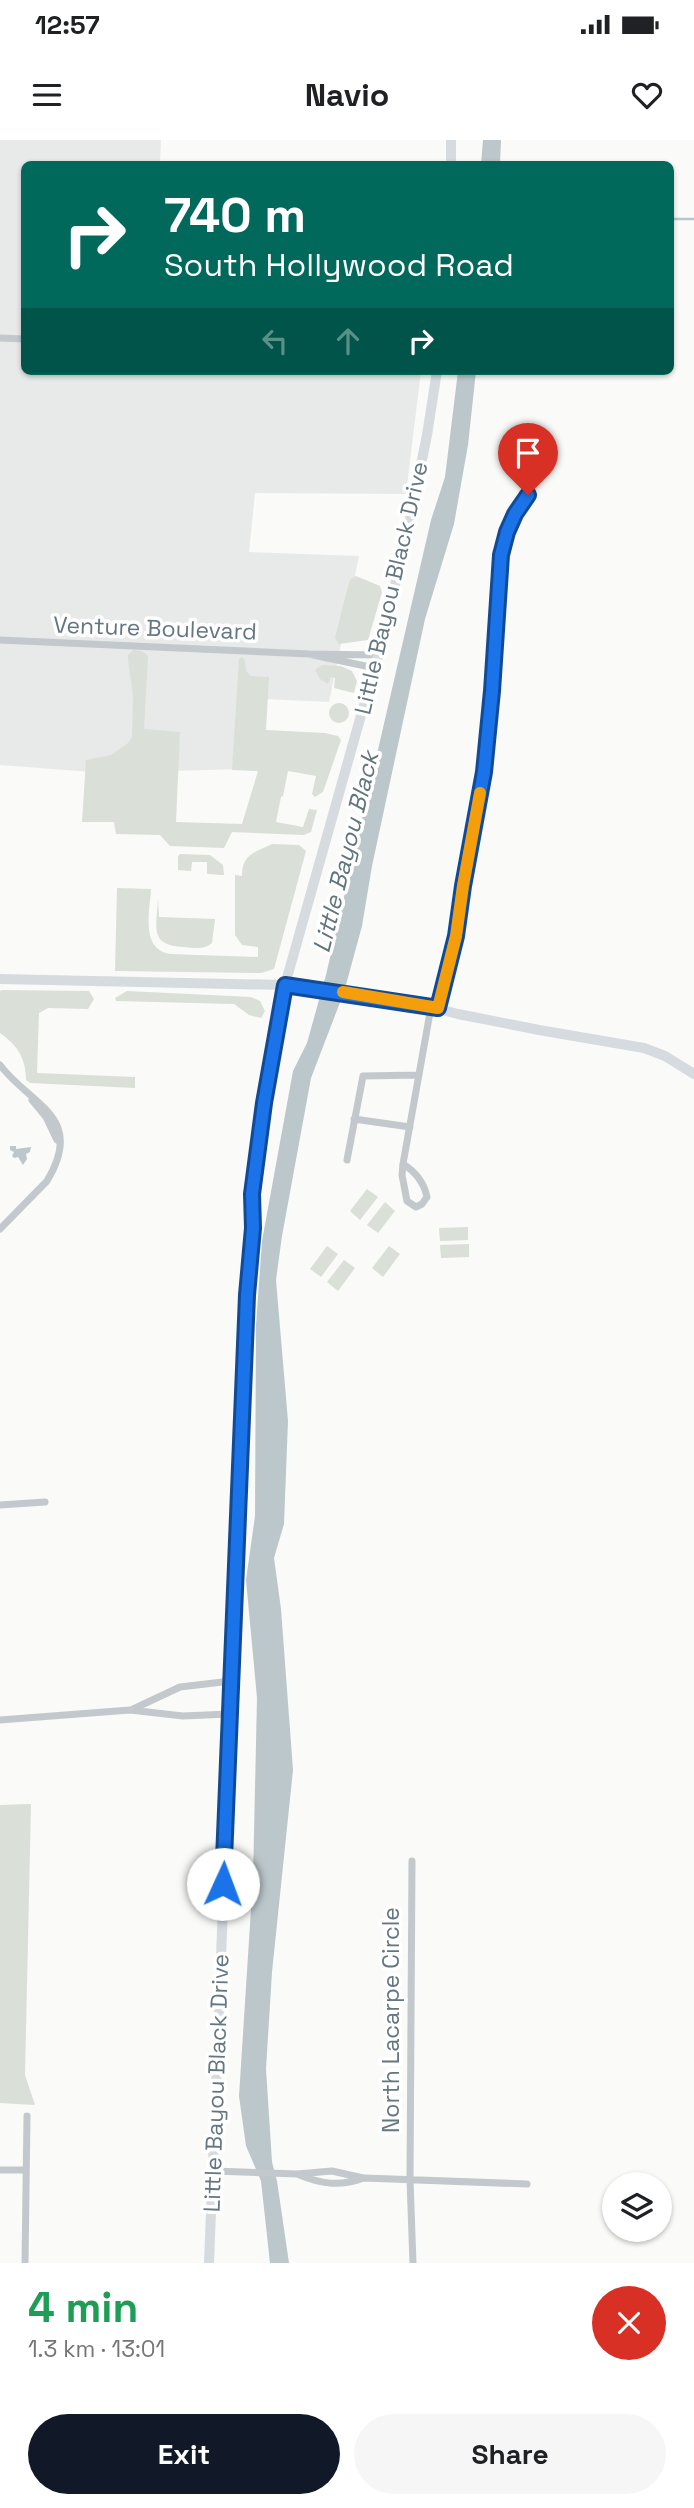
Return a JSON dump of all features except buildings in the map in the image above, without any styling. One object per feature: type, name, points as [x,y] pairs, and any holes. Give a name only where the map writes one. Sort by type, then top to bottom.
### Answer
[{"type":"main road","points":[[451,140],[451,161]]},
{"type":"main road","name":"Little Bayou Black Drive","points":[[209,2263],[230,1681],[247,1295],[253,1228],[252,1194],[264,1103],[285,985],[378,654],[406,539],[436,375]]},
{"type":"main road","points":[[0,979],[285,985],[320,989],[434,1007],[485,1020],[644,1048],[665,1056],[694,1074]]},
{"type":"street","points":[[0,338],[21,340]]},
{"type":"street","points":[[403,1164],[412,1169],[425,1186],[427,1197],[422,1205],[416,1207],[407,1201],[401,1175],[419,1075],[434,1007],[456,936],[484,772],[501,555],[515,514],[528,495]]},
{"type":"street","name":"Venture Boulevard","points":[[0,640],[309,654],[378,654]]},
{"type":"street","name":"Venture Boulevard","points":[[309,654],[374,667]]},
{"type":"street","points":[[0,1065],[46,1117],[60,1147],[47,1181],[0,1229]]},
{"type":"street","points":[[347,1160],[363,1076],[419,1075]]},
{"type":"street","points":[[354,1119],[410,1126]]},
{"type":"street","points":[[0,1504],[45,1502]]},
{"type":"street","points":[[130,1710],[180,1687],[230,1681]]},
{"type":"street","points":[[0,1720],[130,1710],[183,1716],[229,1714]]},
{"type":"street","name":"North Lacarpe Circle","points":[[412,1861],[410,2180],[413,2263]]},
{"type":"street","points":[[25,2263],[27,2116]]},
{"type":"street","points":[[0,2169],[25,2170]]},
{"type":"street","points":[[212,2171],[297,2174],[332,2171],[364,2178],[527,2184]]},
{"type":"street","points":[[297,2174],[319,2183],[342,2183],[364,2178]]},
{"type":"shaded area","points":[[0,140],[161,140],[160,161],[21,161],[21,375],[421,375],[406,494],[255,493],[249,552],[359,556],[329,702],[245,698],[239,769],[105,773],[0,765]]},
{"type":"shaded area","points":[[483,140],[501,140],[500,161],[481,161]]},
{"type":"shaded area","points":[[458,375],[476,375],[468,445],[454,524],[425,619],[372,866],[362,926],[344,992],[311,1078],[276,1280],[288,1421],[284,1524],[274,1558],[281,1609],[293,1770],[272,1972],[266,2069],[272,2162],[289,2263],[270,2263],[261,2181],[246,2146],[239,2096],[253,1878],[257,1698],[246,1580],[255,1516],[256,1325],[262,1241],[293,1071],[307,1043],[326,975],[431,520],[445,477]]},
{"type":"shaded area","points":[[356,576],[380,586],[382,592],[368,640],[339,644],[335,638],[350,580]]},
{"type":"shaded area","points":[[133,650],[142,651],[148,656],[144,729],[180,732],[176,822],[242,824],[258,771],[232,770],[239,659],[242,657],[246,671],[251,676],[269,677],[266,730],[325,733],[338,736],[341,740],[323,792],[315,797],[312,794],[316,776],[288,771],[276,822],[303,827],[309,809],[317,810],[311,832],[304,835],[232,832],[224,848],[170,846],[160,835],[116,834],[114,822],[82,822],[86,760],[111,755],[132,737],[133,696],[128,655]]},
{"type":"shaded area","points":[[322,665],[341,666],[352,671],[357,681],[354,693],[334,688],[335,678],[331,677],[328,684],[320,679],[315,670]]},
{"type":"shaded area","points":[[339,703],[346,706],[349,713],[346,720],[339,723],[332,720],[329,713],[332,706]]},
{"type":"shaded area","points":[[272,844],[299,845],[306,851],[274,969],[261,973],[115,971],[117,888],[151,889],[149,928],[154,945],[161,951],[170,954],[258,957],[258,947],[242,945],[235,935],[235,875],[242,876],[244,863],[250,855]]},
{"type":"shaded area","points":[[180,854],[210,855],[223,865],[224,875],[207,874],[207,862],[192,862],[191,871],[178,870]]},
{"type":"shaded area","points":[[158,898],[159,917],[215,919],[212,943],[206,947],[195,948],[165,943],[157,933]]},
{"type":"shaded area","points":[[2,990],[89,991],[94,999],[88,1009],[48,1008],[39,1013],[37,1073],[135,1077],[135,1088],[30,1083],[26,1080],[19,1053],[0,1033]]},
{"type":"shaded area","points":[[127,991],[251,997],[260,1001],[265,1011],[261,1018],[249,1015],[234,1004],[116,1001],[115,998]]},
{"type":"shaded area","points":[[10,1146],[16,1146],[16,1149],[31,1147],[23,1165],[18,1157],[12,1156],[14,1152],[10,1150]]},
{"type":"shaded area","points":[[367,1189],[378,1197],[360,1220],[350,1211]]},
{"type":"shaded area","points":[[385,1202],[395,1211],[378,1233],[367,1225]]},
{"type":"shaded area","points":[[468,1227],[468,1240],[440,1241],[439,1228]]},
{"type":"shaded area","points":[[469,1244],[469,1257],[441,1258],[440,1245]]},
{"type":"shaded area","points":[[327,1246],[338,1254],[321,1277],[310,1269]]},
{"type":"shaded area","points":[[389,1246],[400,1254],[383,1277],[372,1268]]},
{"type":"shaded area","points":[[344,1260],[355,1268],[338,1291],[327,1282]]},
{"type":"shaded area","points":[[31,1804],[25,2075],[35,2105],[0,2103],[0,1805]]},
{"type":"waterway","points":[[674,219],[694,219]]},
{"type":"slow traffic","points":[[343,992],[438,1008],[456,936],[480,793]]},
{"type":"route","points":[[223,1884],[247,1295],[253,1228],[252,1194],[264,1103],[285,985],[438,1008],[456,936],[484,772],[501,555],[515,514],[528,495]]},
{"type":"water label","name":"Little Bayou Black","points":[[346,852]]}]
